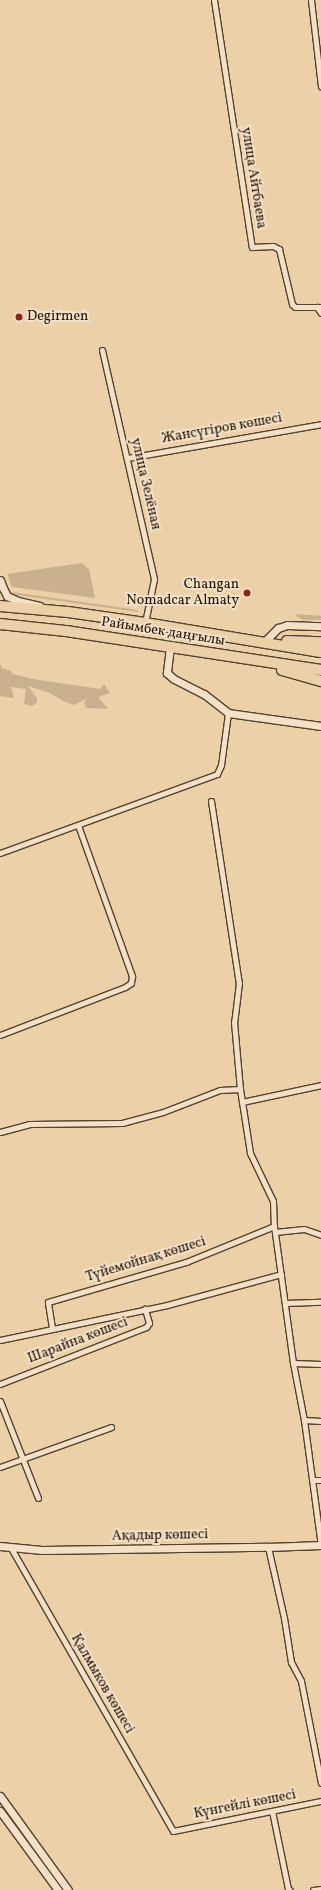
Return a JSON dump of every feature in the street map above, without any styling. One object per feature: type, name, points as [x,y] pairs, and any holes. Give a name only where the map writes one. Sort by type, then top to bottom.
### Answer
[{"type":"highway","name":"Райымбек даңғылы","points":[[0,606],[68,612],[145,623],[321,652]]},
{"type":"highway","name":"Райымбек даңғылы","points":[[0,624],[66,631],[321,670]]},
{"type":"highway","points":[[243,639],[321,642]]},
{"type":"highway","points":[[240,658],[321,681]]},
{"type":"street","name":"улица Айтбаева","points":[[214,0],[252,247],[273,246],[278,248],[292,304],[295,307],[319,307]]},
{"type":"street","points":[[312,0],[321,86]]},
{"type":"street","points":[[319,307],[321,313]]},
{"type":"street","name":"улица Зелёная","points":[[102,350],[154,579],[145,623]]},
{"type":"street","name":"Жансүгіров көшесі","points":[[127,458],[321,424]]},
{"type":"street","points":[[0,580],[5,592],[13,598],[68,612]]},
{"type":"street","points":[[266,640],[278,628],[287,625],[321,626]]},
{"type":"street","points":[[170,647],[167,673],[174,679],[204,694],[228,713],[321,726]]},
{"type":"street","points":[[0,853],[217,774],[221,765],[228,713]]},
{"type":"street","points":[[211,801],[239,984],[234,1022],[240,1089],[250,1152],[272,1201],[274,1226],[293,1363],[304,1420],[321,1545]]},
{"type":"street","points":[[0,1035],[125,987],[131,983],[132,976],[78,824]]},
{"type":"street","points":[[242,1102],[321,1085]]},
{"type":"street","points":[[0,1132],[29,1124],[122,1123],[163,1112],[220,1090],[240,1089]]},
{"type":"street","name":"Түйемойнақ көшесі","points":[[52,1328],[48,1302],[186,1262],[274,1226]]},
{"type":"street","points":[[275,1232],[304,1229],[321,1235]]},
{"type":"street","points":[[0,1340],[222,1291],[281,1274]]},
{"type":"street","points":[[285,1304],[321,1302]]},
{"type":"street","name":"Шарайна көшесі","points":[[0,1384],[146,1327],[149,1322],[145,1309]]},
{"type":"street","points":[[293,1363],[321,1364]]},
{"type":"street","points":[[0,1401],[38,1498]]},
{"type":"street","points":[[304,1420],[321,1421]]},
{"type":"street","points":[[0,1467],[111,1427]]},
{"type":"street","points":[[313,1480],[321,1480]]},
{"type":"street","name":"Ақадыр көшесі","points":[[0,1546],[42,1550],[321,1545]]},
{"type":"street","points":[[268,1547],[284,1618],[291,1662],[301,1681],[321,1783]]},
{"type":"street","name":"Қалмыков көшесі","points":[[11,1548],[173,1831]]},
{"type":"street","points":[[0,1796],[68,1890]]},
{"type":"street","name":"Күнгейлі көшесі","points":[[173,1831],[321,1801]]},
{"type":"street","points":[[0,1810],[58,1890]]},
{"type":"street","points":[[272,1811],[288,1888],[290,1890]]},
{"type":"street","points":[[313,1890],[321,1889]]},
{"type":"shaded area","points":[[82,563],[89,569],[95,598],[12,587],[7,574]]},
{"type":"shaded area","points":[[10,592],[138,610],[138,612],[17,595]]},
{"type":"shaded area","points":[[297,614],[321,616],[321,620],[303,620],[296,616]]},
{"type":"shaded area","points":[[0,664],[2,668],[11,671],[13,674],[33,679],[100,689],[104,684],[110,693],[98,697],[108,709],[86,708],[84,702],[88,698],[74,705],[63,701],[50,693],[28,686],[37,698],[37,703],[31,706],[24,704],[26,689],[11,687],[14,698],[0,696]]},
{"type":"place","name":"Degirmen","points":[[19,317]]},
{"type":"place","name":"Changan Nomadcar Almaty","points":[[247,593]]}]
